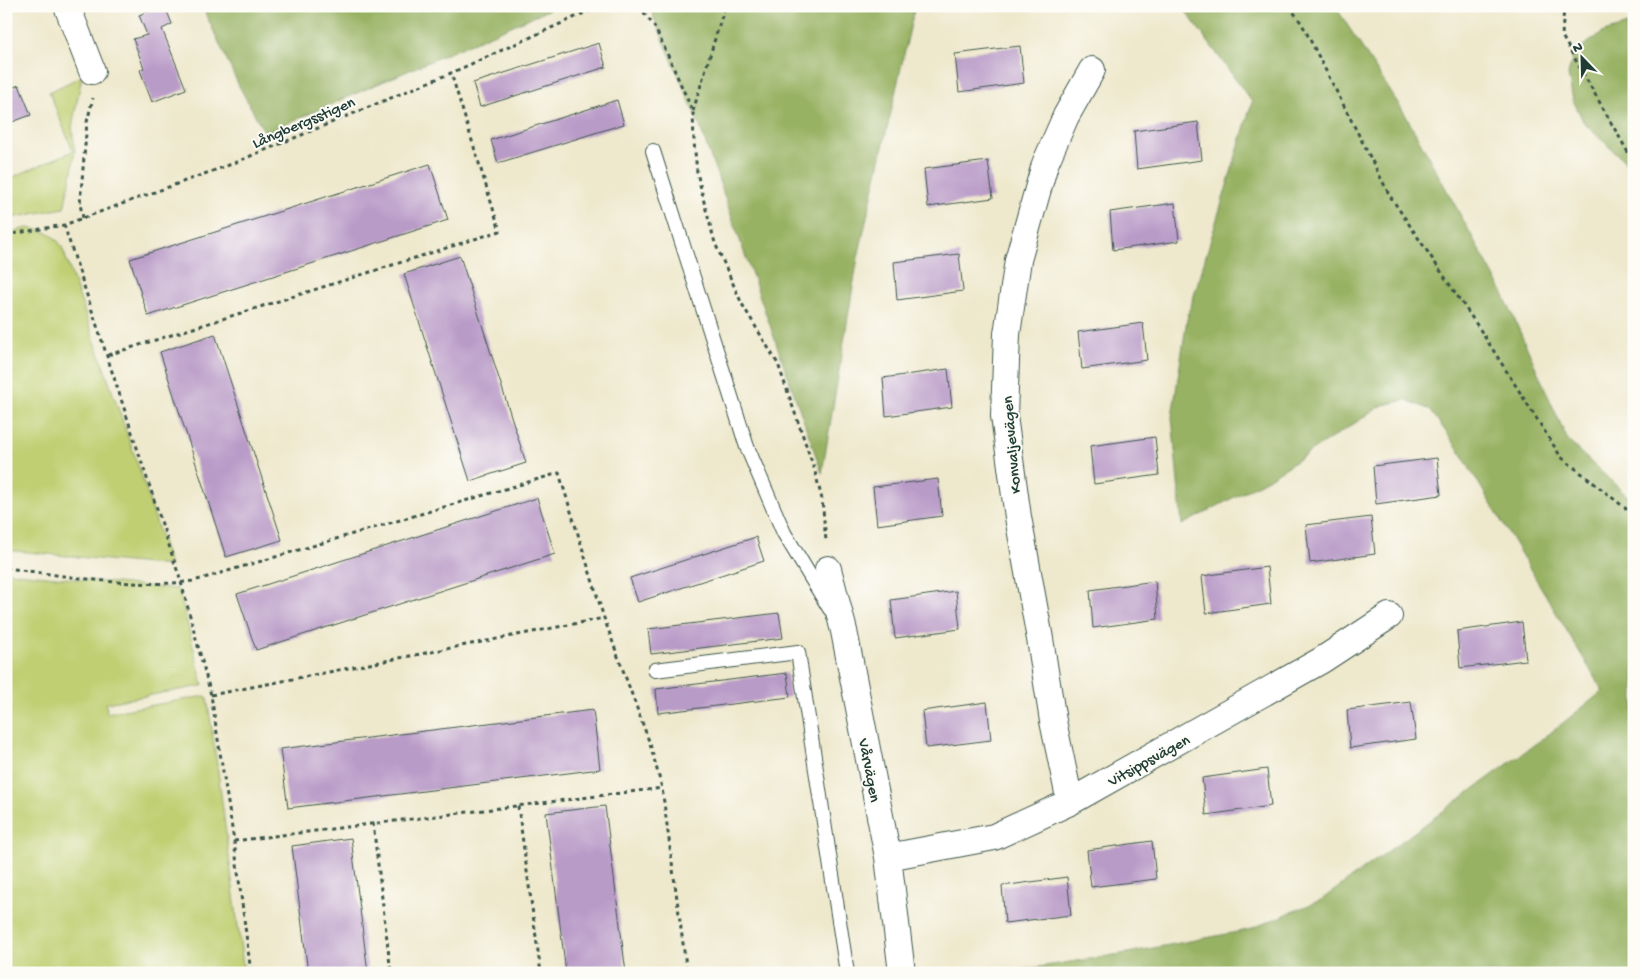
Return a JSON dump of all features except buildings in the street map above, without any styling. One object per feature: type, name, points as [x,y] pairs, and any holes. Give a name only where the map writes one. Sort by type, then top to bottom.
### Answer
[{"type":"street","points":[[67,6],[92,71]]},
{"type":"street","name":"Konvaljevägen","points":[[1070,802],[1053,721],[1018,517],[1004,416],[1007,334],[1018,260],[1045,164],[1066,116],[1092,70]]},
{"type":"street","name":"Vårvägen","points":[[828,569],[844,630],[888,857],[902,973]]},
{"type":"street","name":"Vitsippsvägen","points":[[888,857],[994,837],[1070,802],[1314,665],[1389,616]]},
{"type":"lane","points":[[653,151],[747,447],[784,533],[844,630]]},
{"type":"lane","points":[[655,670],[798,652],[846,973]]},
{"type":"path","name":"Långbergsstigen","points":[[6,235],[64,225],[229,165],[451,73],[600,6]]},
{"type":"path","points":[[639,6],[654,26],[693,112]]},
{"type":"path","points":[[725,6],[693,112],[697,172],[716,244],[738,297],[778,364],[814,468],[822,499],[828,569]]},
{"type":"path","points":[[1289,6],[1302,24],[1390,196],[1486,338],[1561,457],[1634,514]]},
{"type":"path","points":[[1564,6],[1562,36],[1634,163]]},
{"type":"path","points":[[83,218],[80,204],[87,122],[95,90],[95,80],[92,71]]},
{"type":"path","points":[[108,355],[500,231],[451,73]]},
{"type":"path","points":[[64,225],[182,582],[211,695],[234,841],[251,973]]},
{"type":"path","points":[[6,568],[96,580],[158,584],[194,581],[559,473],[604,618],[650,744],[662,788],[687,973]]},
{"type":"path","points":[[211,695],[604,618]]},
{"type":"path","points":[[234,841],[662,788]]},
{"type":"path","points":[[518,806],[541,973]]},
{"type":"path","points":[[373,823],[391,973]]},
{"type":"green space","points":[[202,6],[557,6],[265,133],[239,86]]},
{"type":"green space","points":[[649,6],[915,6],[858,257],[822,473],[699,124]]},
{"type":"green space","points":[[1182,6],[1335,6],[1405,114],[1502,291],[1568,441],[1634,502],[1634,973],[1001,973],[1127,953],[1248,930],[1321,900],[1549,734],[1603,691],[1457,447],[1430,410],[1407,400],[1383,405],[1268,479],[1182,525],[1172,417],[1187,319],[1252,102]]},
{"type":"green space","points":[[1634,23],[1634,170],[1584,123],[1573,100],[1568,75],[1574,52],[1604,32]]},
{"type":"green space","points":[[82,76],[72,127],[75,151],[64,208],[6,219],[6,180],[73,151],[49,92]]},
{"type":"green space","points":[[28,228],[48,233],[62,247],[141,474],[170,566],[6,550],[6,233]]},
{"type":"green space","points":[[6,572],[176,589],[179,591],[203,685],[106,703],[107,713],[207,697],[244,973],[6,973]]}]
